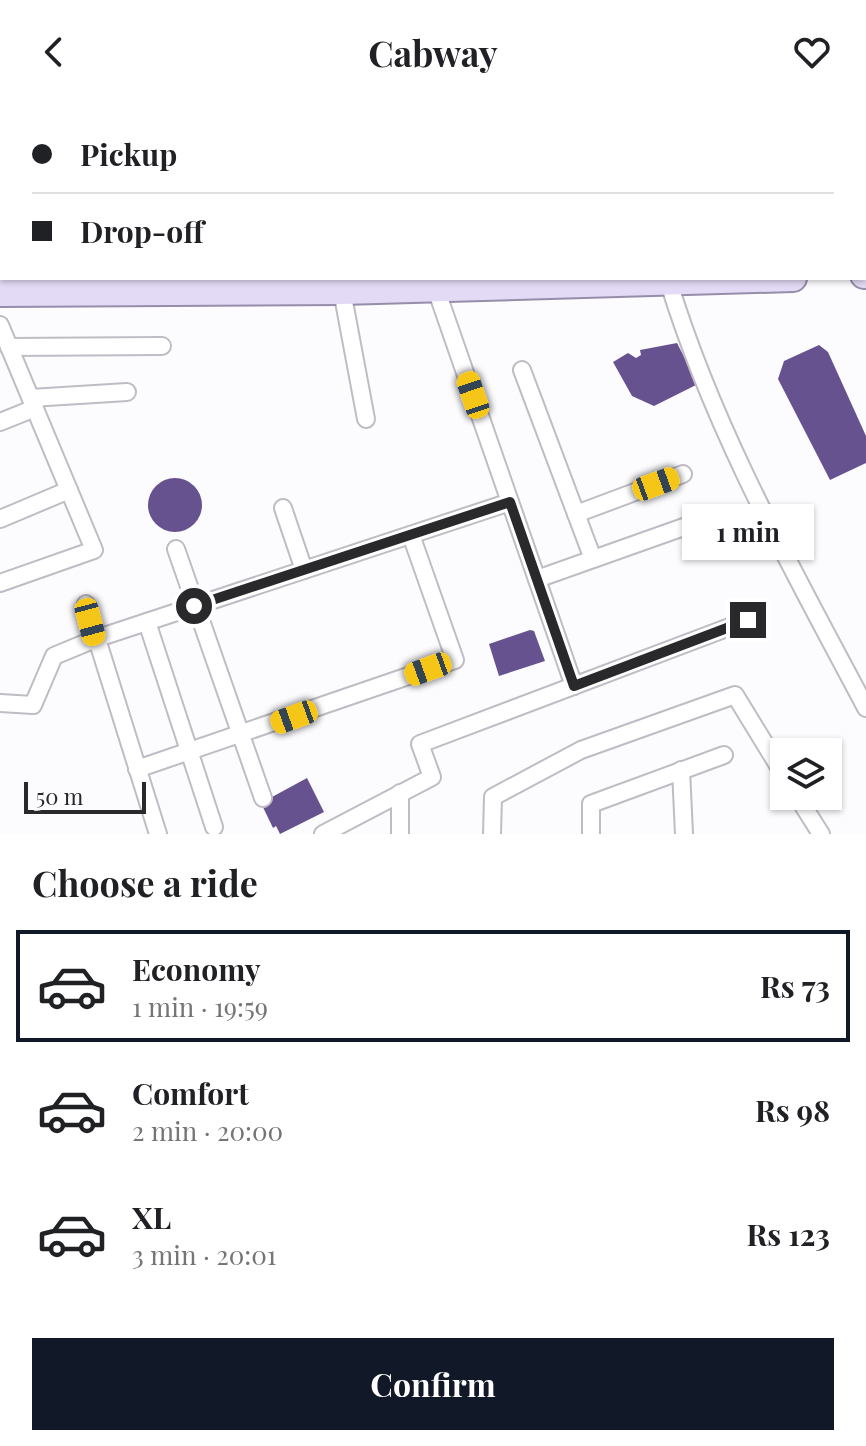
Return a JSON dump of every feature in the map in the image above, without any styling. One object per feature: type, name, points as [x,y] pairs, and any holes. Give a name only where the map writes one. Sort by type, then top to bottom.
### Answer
[{"type":"main road","points":[[0,293],[342,291],[743,280]]},
{"type":"street","points":[[669,283],[682,324],[751,492],[866,708]]},
{"type":"street","points":[[436,289],[574,686]]},
{"type":"street","points":[[342,291],[366,419]]},
{"type":"street","points":[[0,325],[8,357],[33,403],[94,550],[0,583]]},
{"type":"street","points":[[8,357],[162,346]]},
{"type":"street","points":[[522,370],[593,559]]},
{"type":"street","points":[[0,422],[33,403],[127,392]]},
{"type":"street","points":[[576,514],[683,474]]},
{"type":"street","points":[[0,519],[69,490]]},
{"type":"street","points":[[0,703],[33,705],[54,656],[95,639],[510,502]]},
{"type":"street","points":[[283,508],[304,570]]},
{"type":"street","points":[[537,579],[695,523]]},
{"type":"street","points":[[137,769],[455,660],[411,535]]},
{"type":"street","points":[[176,549],[263,798]]},
{"type":"street","points":[[86,604],[158,834]]},
{"type":"street","points":[[323,834],[432,777],[420,744],[748,620]]},
{"type":"street","points":[[147,622],[214,827]]},
{"type":"street","points":[[492,834],[493,797],[581,750],[735,695],[770,752]]},
{"type":"street","points":[[591,834],[591,804],[724,755]]},
{"type":"street","points":[[681,770],[684,834]]},
{"type":"street","points":[[400,793],[400,834]]},
{"type":"street","points":[[806,810],[821,834]]},
{"type":"building","points":[[677,343],[698,384],[654,406],[632,396],[613,362],[628,353],[636,358],[641,355],[640,350]]},
{"type":"building","points":[[819,345],[828,352],[866,436],[866,463],[830,480],[778,379],[784,361]]},
{"type":"building","points":[[175,478],[194,486],[202,505],[194,524],[175,532],[156,524],[148,505],[156,486]]},
{"type":"building","points":[[534,631],[545,661],[499,676],[489,644]]},
{"type":"building","points":[[307,778],[324,812],[280,834],[276,826],[273,828],[261,803]]},
{"type":"route","points":[[194,606],[510,502],[574,686],[748,620]]}]
